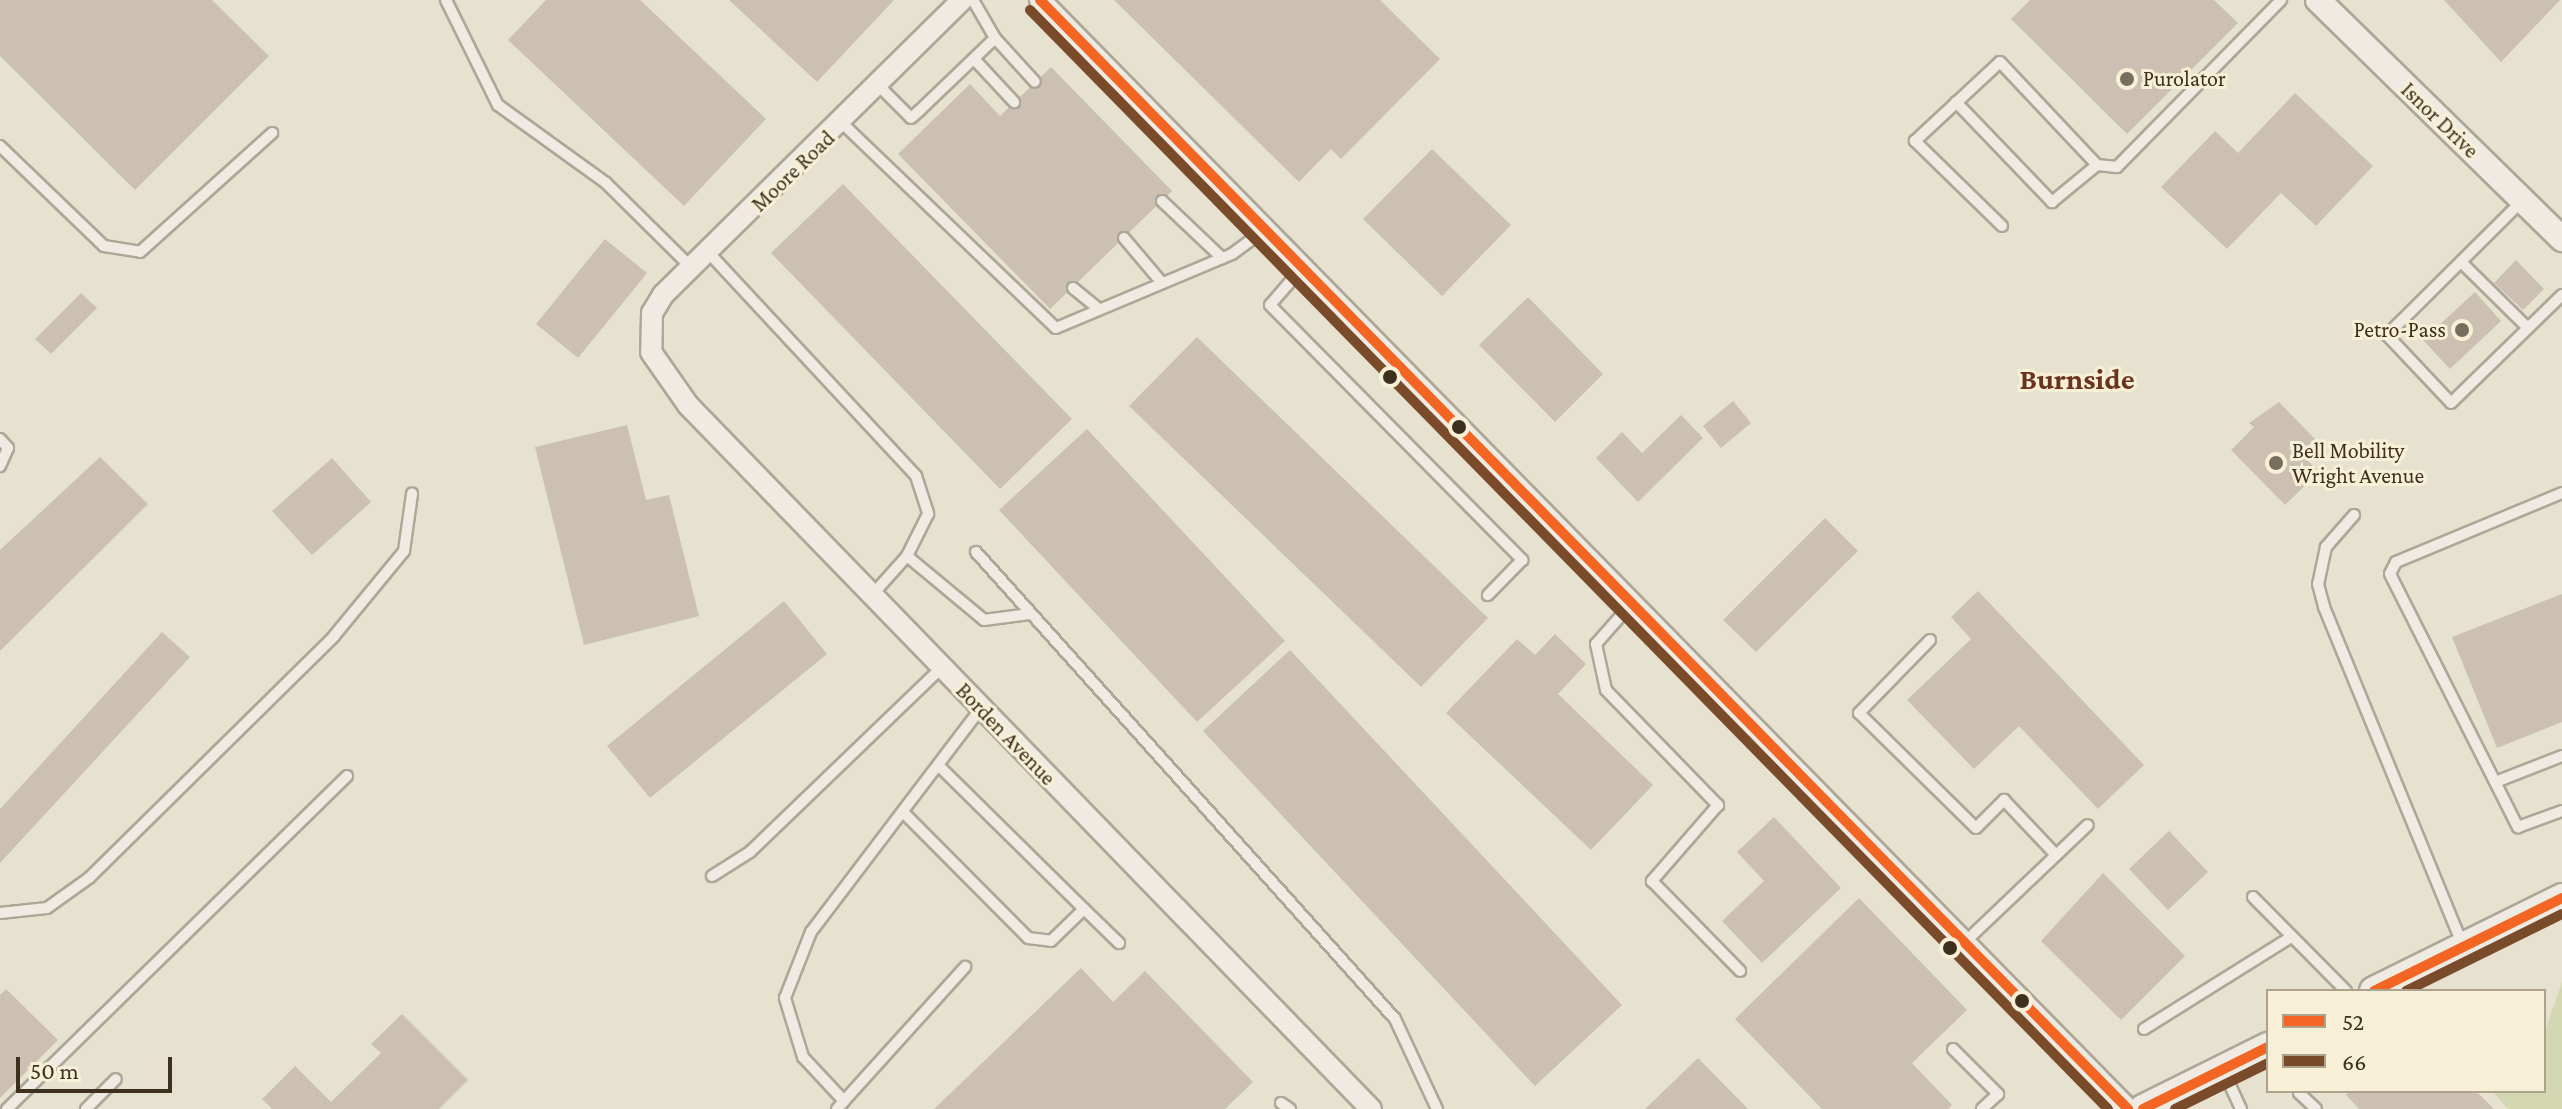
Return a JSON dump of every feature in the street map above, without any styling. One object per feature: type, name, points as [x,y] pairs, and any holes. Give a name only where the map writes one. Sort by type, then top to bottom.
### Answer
[{"type":"main road","points":[[2378,989],[2562,898]]},
{"type":"main road","points":[[2143,1109],[2266,1048]]},
{"type":"street","name":"Moore Road","points":[[651,352],[652,313],[692,268],[842,123],[962,0]]},
{"type":"street","points":[[1040,0],[2128,1109]]},
{"type":"street","name":"Isnor Drive","points":[[2318,0],[2562,239]]},
{"type":"street","name":"Borden Avenue","points":[[651,352],[688,405],[1371,1109]]},
{"type":"lane","points":[[446,0],[498,105],[606,183],[692,268]]},
{"type":"lane","points":[[973,0],[995,38],[1035,82]]},
{"type":"lane","points":[[2002,226],[1915,141],[2000,62],[2097,165],[2117,167],[2281,0]]},
{"type":"lane","points":[[879,86],[911,118],[995,38]]},
{"type":"lane","points":[[974,59],[1014,102]]},
{"type":"lane","points":[[1956,102],[2052,202],[2097,165]]},
{"type":"lane","points":[[842,123],[1039,317],[1056,328],[1222,258],[1266,229]]},
{"type":"lane","points":[[0,146],[104,246],[140,252],[272,133]]},
{"type":"lane","points":[[2522,200],[2387,335],[2451,403],[2562,295]]},
{"type":"lane","points":[[1162,201],[1222,258]]},
{"type":"lane","points":[[1124,238],[1162,283]]},
{"type":"lane","points":[[708,252],[916,476],[928,514],[907,556],[873,594]]},
{"type":"lane","points":[[2461,262],[2528,328]]},
{"type":"lane","points":[[1303,267],[1270,305],[1522,560],[1488,595]]},
{"type":"lane","points":[[1073,288],[1099,309]]},
{"type":"lane","points":[[0,439],[8,448],[0,466]]},
{"type":"lane","points":[[2562,493],[2396,562],[2390,574],[2498,781],[2518,827],[2562,811]]},
{"type":"lane","points":[[0,913],[47,908],[89,878],[334,636],[404,551],[412,494]]},
{"type":"lane","points":[[2354,515],[2326,547],[2318,584],[2324,607],[2463,945]]},
{"type":"lane","points":[[976,552],[1395,1019],[1437,1109]]},
{"type":"lane","points":[[907,556],[984,620],[1030,614]]},
{"type":"lane","points":[[1633,602],[1596,644],[1606,690],[1718,805],[1652,881],[1740,971]]},
{"type":"lane","points":[[1930,640],[1859,713],[1976,828],[2004,800],[2056,855]]},
{"type":"lane","points":[[712,876],[750,852],[942,667]]},
{"type":"lane","points":[[965,967],[841,1105],[803,1057],[785,998],[811,932],[981,708]]},
{"type":"lane","points":[[2498,781],[2562,756]]},
{"type":"lane","points":[[938,765],[1119,943]]},
{"type":"lane","points":[[7,1109],[347,776]]},
{"type":"lane","points":[[903,812],[1028,938],[1051,941],[1084,909]]},
{"type":"lane","points":[[1966,941],[2088,825]]},
{"type":"lane","points":[[2253,897],[2344,989]]},
{"type":"lane","points":[[2144,1029],[2291,937]]},
{"type":"lane","points":[[1953,1049],[1998,1094],[1982,1109]]},
{"type":"lane","points":[[2223,1070],[2241,1109]]},
{"type":"lane","points":[[86,1109],[116,1079]]},
{"type":"lane","points":[[2299,1093],[2316,1109]]},
{"type":"green space","points":[[2562,982],[2562,1109],[2508,1109],[2494,1093],[2546,1093],[2546,1028]]},
{"type":"building","points":[[0,0],[212,0],[269,56],[135,190],[0,56]]},
{"type":"building","points":[[546,0],[640,0],[766,119],[684,206],[508,40]]},
{"type":"building","points":[[729,0],[894,0],[817,82]]},
{"type":"building","points":[[1114,0],[1380,0],[1440,59],[1341,159],[1331,149],[1299,182]]},
{"type":"building","name":"Purolator","points":[[2030,0],[2214,0],[2238,23],[2127,134],[2011,19]]},
{"type":"building","points":[[2444,0],[2560,0],[2501,62]]},
{"type":"building","points":[[1051,67],[1172,191],[1050,309],[898,154],[970,84],[1000,116]]},
{"type":"building","points":[[2295,93],[2373,166],[2316,226],[2281,193],[2227,249],[2161,187],[2215,131],[2238,153]]},
{"type":"building","points":[[1432,149],[1511,225],[1442,296],[1363,219]]},
{"type":"building","points":[[843,184],[1072,419],[1000,489],[771,253]]},
{"type":"building","points":[[605,239],[647,273],[578,358],[536,324]]},
{"type":"building","points":[[2516,260],[2544,289],[2523,310],[2494,283]]},
{"type":"building","name":"Petro-Pass","points":[[2475,292],[2501,321],[2450,369],[2423,340]]},
{"type":"building","points":[[81,293],[97,308],[51,354],[35,339]]},
{"type":"building","points":[[1528,297],[1603,374],[1555,422],[1479,345]]},
{"type":"building","points":[[1197,337],[1488,618],[1421,687],[1129,406]]},
{"type":"building","points":[[1733,401],[1751,423],[1721,448],[1703,426]]},
{"type":"building","name":"Bell Mobility Wright Avenue","points":[[2279,402],[2315,439],[2300,453],[2319,472],[2285,505],[2231,450],[2254,427],[2249,423]]},
{"type":"building","points":[[1681,415],[1703,438],[1638,502],[1596,458],[1622,432],[1642,453]]},
{"type":"building","points":[[627,425],[646,500],[669,495],[699,616],[584,645],[535,447]]},
{"type":"building","points":[[1087,429],[1285,641],[1197,722],[999,510]]},
{"type":"building","points":[[100,457],[148,504],[0,651],[0,550]]},
{"type":"building","points":[[332,458],[371,502],[312,555],[272,511]]},
{"type":"building","points":[[1825,518],[1858,551],[1756,652],[1723,620]]},
{"type":"building","points":[[1978,591],[2144,765],[2098,809],[2019,726],[1974,769],[1907,700],[1971,639],[1951,617]]},
{"type":"building","points":[[2562,594],[2562,722],[2497,748],[2452,637]]},
{"type":"building","points":[[784,601],[827,654],[650,798],[607,746]]},
{"type":"building","points":[[162,632],[190,657],[0,863],[0,809]]},
{"type":"building","points":[[1555,634],[1586,664],[1558,694],[1653,785],[1591,850],[1446,713],[1517,639],[1535,655]]},
{"type":"building","points":[[1290,650],[1622,1005],[1535,1086],[1203,731]]},
{"type":"building","points":[[1774,817],[1841,888],[1762,963],[1722,921],[1764,881],[1737,852]]},
{"type":"building","points":[[2169,831],[2208,872],[2168,910],[2129,869]]},
{"type":"building","points":[[2103,873],[2185,956],[2121,1020],[2041,941]]},
{"type":"building","points":[[1859,898],[1967,1010],[1912,1063],[1952,1105],[1948,1109],[1822,1109],[1735,1019]]},
{"type":"building","points":[[1081,968],[1113,1002],[1145,971],[1253,1082],[1225,1109],[934,1109]]},
{"type":"building","points":[[6,989],[58,1040],[0,1098],[0,995]]},
{"type":"building","points":[[402,1014],[468,1080],[439,1109],[272,1109],[262,1099],[295,1066],[331,1102],[381,1053],[371,1044]]},
{"type":"building","points":[[1698,1058],[1748,1109],[1645,1109]]},
{"type":"building","points":[[2478,1093],[2494,1109],[2359,1109],[2346,1095]]},
{"type":"transit line","name":"52","points":[[1040,0],[2128,1109]]},
{"type":"transit line","name":"66","points":[[1030,10],[2108,1109]]},
{"type":"transit line","name":"52","points":[[2378,989],[2562,898]]},
{"type":"transit line","name":"66","points":[[2410,989],[2562,914]]},
{"type":"transit line","name":"52","points":[[2143,1109],[2266,1048]]},
{"type":"transit line","name":"66","points":[[2175,1109],[2266,1064]]},
{"type":"place","name":"Purolator","points":[[2127,79]]},
{"type":"place","name":"Petro-Pass","points":[[2462,330]]},
{"type":"place","name":"Bell Mobility Wright Avenue","points":[[2276,463]]},
{"type":"district","name":"Burnside","points":[[2077,379]]}]
